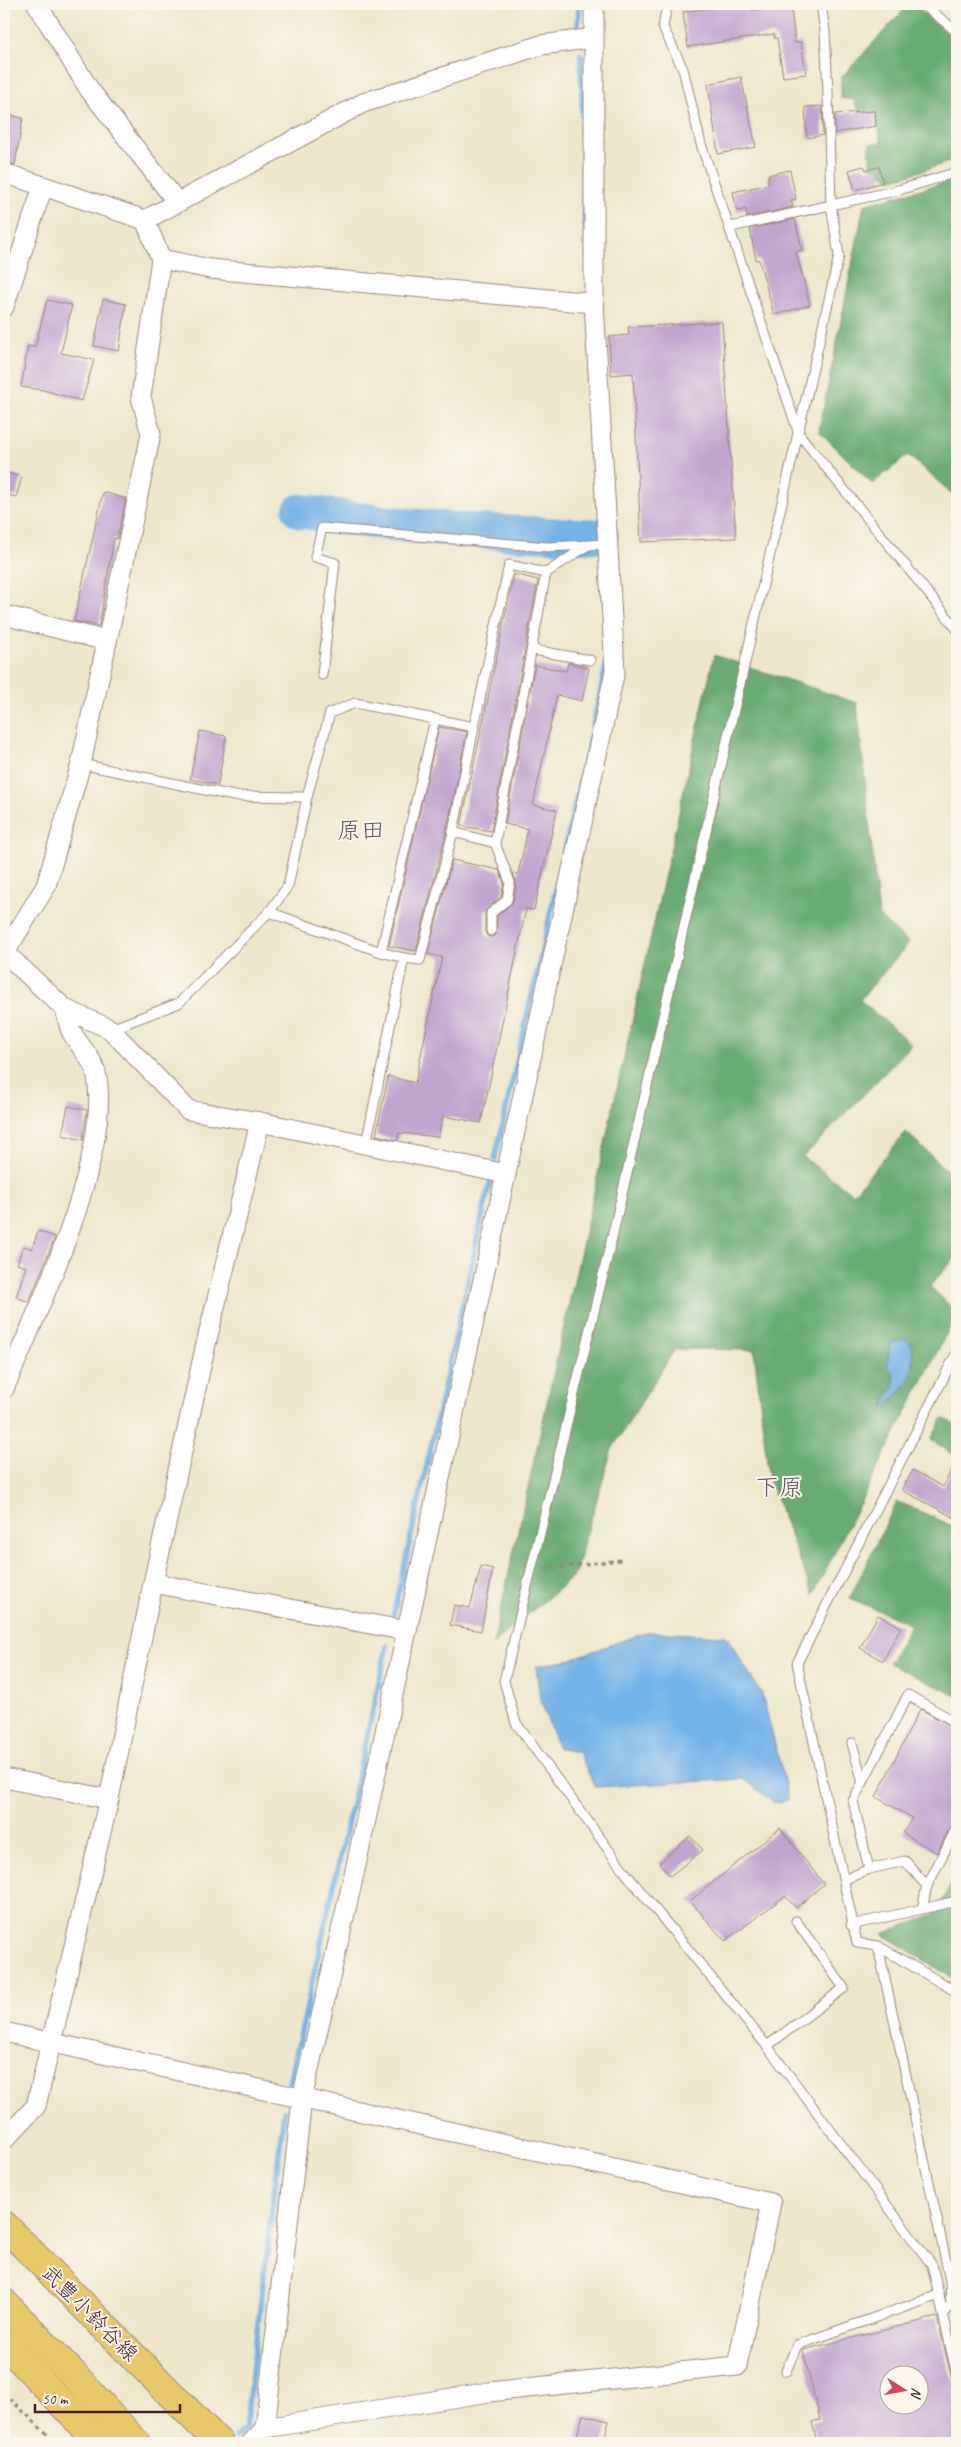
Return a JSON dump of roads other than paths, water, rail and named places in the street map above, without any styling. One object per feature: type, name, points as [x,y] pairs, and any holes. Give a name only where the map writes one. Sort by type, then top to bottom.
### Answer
[{"type":"main road","name":"武豊小鈴谷線","points":[[4,2225],[219,2443]]},
{"type":"main road","points":[[4,2303],[136,2443]]},
{"type":"main road","points":[[4,2342],[99,2443]]},
{"type":"street","points":[[37,4],[89,89],[177,202]]},
{"type":"street","points":[[265,2428],[302,2099],[407,1632],[615,671],[594,303],[594,4]]},
{"type":"street","points":[[4,173],[145,220],[363,103],[541,45],[594,38]]},
{"type":"street","points":[[4,307],[43,186]]},
{"type":"street","points":[[145,220],[161,259],[141,397],[151,434],[81,764],[46,886],[4,953],[65,1009],[110,1029],[188,1110],[260,1122],[506,1174]]},
{"type":"street","points":[[161,259],[210,269],[594,303]]},
{"type":"street","points":[[4,615],[107,640]]},
{"type":"street","points":[[4,1389],[75,1213],[92,1150],[100,1106],[96,1071],[71,1030],[65,1009]]},
{"type":"street","points":[[4,2140],[36,2106],[109,1800],[153,1583],[205,1348],[260,1122]]},
{"type":"street","points":[[153,1583],[407,1632]]},
{"type":"street","points":[[4,1778],[109,1800]]},
{"type":"street","points":[[4,2032],[771,2203],[737,2366],[488,2392],[265,2428],[250,2443]]},
{"type":"lane","points":[[667,4],[663,27],[684,69],[701,144],[731,227],[799,434],[957,629]]},
{"type":"lane","points":[[821,4],[828,74],[831,205],[839,256],[799,434],[718,770],[610,1246],[504,1681],[516,1723],[624,1871],[767,2046],[932,2265],[957,2375]]},
{"type":"lane","points":[[923,4],[957,32]]},
{"type":"lane","points":[[731,227],[899,190],[957,172]]},
{"type":"lane","points":[[322,675],[334,563],[315,557],[322,528],[548,547],[609,544]]},
{"type":"lane","points":[[269,912],[380,952],[420,960],[452,832],[509,565],[546,573],[587,546]]},
{"type":"lane","points":[[490,931],[491,913],[507,900],[510,882],[496,843],[546,573]]},
{"type":"lane","points":[[533,650],[590,660]]},
{"type":"lane","points":[[110,1029],[179,1004],[269,912],[288,886],[307,797],[330,713],[355,703],[474,727]]},
{"type":"lane","points":[[380,952],[435,719]]},
{"type":"lane","points":[[81,764],[234,796],[307,797]]},
{"type":"lane","points":[[452,832],[496,843]]},
{"type":"lane","points":[[366,1144],[404,958]]},
{"type":"lane","points":[[957,1352],[797,1663],[856,1944],[878,1946],[957,1992]]},
{"type":"lane","points":[[869,1869],[853,1801],[908,1695],[957,1723]]},
{"type":"lane","points":[[852,1743],[863,1783]]},
{"type":"lane","points":[[922,1909],[927,1886],[957,1826]]},
{"type":"lane","points":[[844,1880],[869,1869],[905,1861],[927,1886]]},
{"type":"lane","points":[[852,1925],[957,1901]]},
{"type":"lane","points":[[767,2046],[844,1988],[796,1921]]},
{"type":"lane","points":[[878,1946],[950,2280],[951,2304],[943,2314]]},
{"type":"lane","points":[[786,2371],[797,2346],[939,2295]]},
{"type":"water","points":[[904,1339],[912,1345],[913,1365],[911,1373],[904,1387],[884,1407],[888,1394],[894,1388],[894,1373],[887,1368],[890,1344]]},
{"type":"water","points":[[647,1632],[726,1636],[762,1694],[789,1799],[774,1803],[744,1779],[595,1787],[579,1753],[558,1748],[540,1699],[536,1666],[565,1661]]},
{"type":"waterway","points":[[578,24],[579,4]]},
{"type":"waterway","points":[[581,55],[585,228]]},
{"type":"waterway","points":[[300,511],[412,526],[525,534],[601,536]]},
{"type":"waterway","points":[[495,1159],[607,662]]},
{"type":"waterway","points":[[392,1621],[490,1182]]},
{"type":"waterway","points":[[290,2082],[387,1646]]},
{"type":"waterway","points":[[235,2437],[245,2429],[284,2112]]},
{"type":"district","name":"原田","points":[[361,830]]},
{"type":"district","name":"下原","points":[[779,1487]]}]
